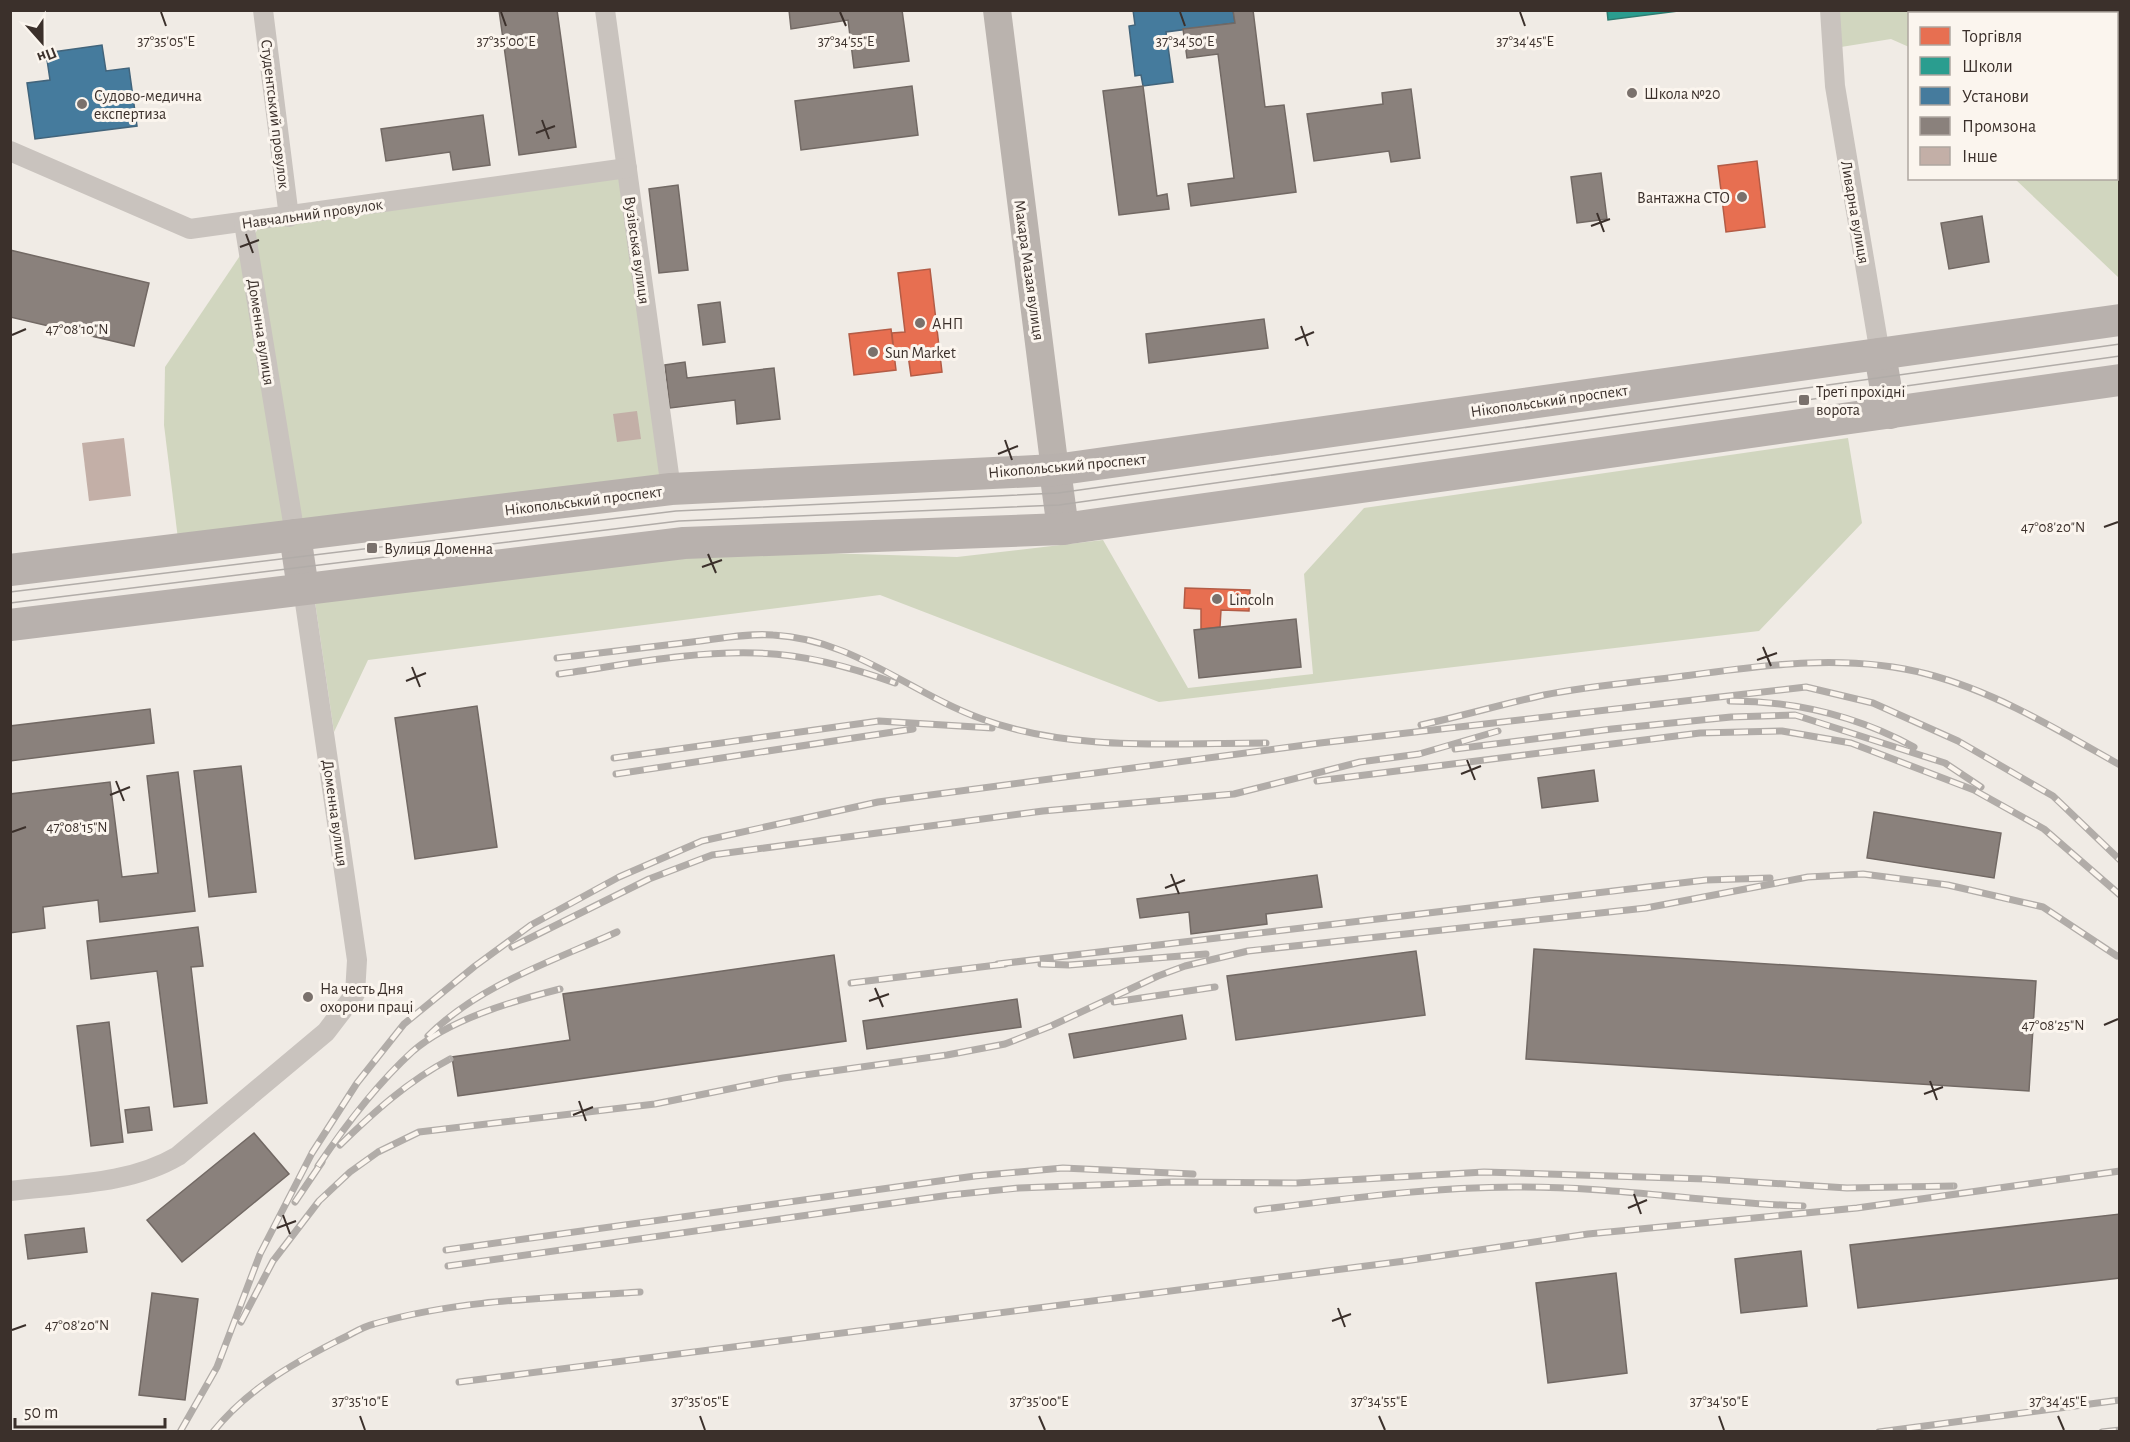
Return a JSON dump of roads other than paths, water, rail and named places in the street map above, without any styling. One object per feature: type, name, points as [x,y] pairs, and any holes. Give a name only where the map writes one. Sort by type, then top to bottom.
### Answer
[{"type":"main road","name":"Макара Мазая вулиця","points":[[997,10],[1063,529]]},
{"type":"main road","name":"Нікопольський проспект","points":[[10,570],[671,489],[1055,470],[2120,320]]},
{"type":"main road","name":"Ливарна вулиця","points":[[1880,354],[1890,413]]},
{"type":"main road","points":[[10,625],[684,543],[1063,529],[2120,380]]},
{"type":"main road","name":"Доменна вулиця","points":[[295,535],[303,589]]},
{"type":"street","name":"Студентський провулок","points":[[262,10],[289,217]]},
{"type":"street","name":"Вузівська вулиця","points":[[605,10],[671,489]]},
{"type":"street","name":"Ливарна вулиця","points":[[1830,10],[1835,86],[1880,354]]},
{"type":"street","name":"Навчальний провулок","points":[[10,151],[190,229],[289,217],[627,168]]},
{"type":"street","name":"Доменна вулиця","points":[[244,223],[295,535]]},
{"type":"street","name":"Доменна вулиця","points":[[10,1191],[132,1175],[158,1168],[178,1156],[326,1032],[355,994],[357,960],[303,589]]},
{"type":"tram line","points":[[10,592],[676,511],[1058,493],[2120,344]]},
{"type":"tram line","points":[[10,603],[679,521],[1059,505],[2120,356]]},
{"type":"railway","points":[[557,658],[732,637],[773,635],[802,639],[855,656],[956,708],[1016,730],[1051,737],[1122,743],[1266,743]]},
{"type":"railway","points":[[559,674],[682,656],[756,653],[827,662],[895,683]]},
{"type":"railway","points":[[1421,725],[1544,695],[1596,687],[1775,665],[1867,664],[1927,674],[1978,691],[2026,713],[2120,765]]},
{"type":"railway","points":[[180,1432],[217,1367],[260,1254],[312,1153],[357,1083],[404,1024],[475,966],[531,925],[619,877],[702,841],[878,802],[1320,743],[1806,687],[1873,703],[1958,741],[2053,796],[2120,860]]},
{"type":"railway","points":[[1730,701],[1779,704],[1825,712],[1870,727],[1914,747]]},
{"type":"railway","points":[[1455,749],[1731,717],[1795,715],[1945,763],[1981,787]]},
{"type":"railway","points":[[614,758],[879,721],[992,728]]},
{"type":"railway","points":[[616,774],[913,729]]},
{"type":"railway","points":[[512,947],[649,879],[712,855],[1043,811],[1234,794],[1360,762],[1419,754],[1498,731]]},
{"type":"railway","points":[[1317,781],[1700,733],[1782,731],[1851,743],[1974,790],[2044,829],[2120,895]]},
{"type":"railway","points":[[241,1322],[273,1261],[319,1201],[350,1172],[378,1152],[419,1132],[655,1104],[783,1078],[947,1055],[1005,1044],[1051,1026],[1158,976],[1185,966],[1248,951],[1646,908],[1808,877],[1863,874],[1948,885],[2043,907],[2117,956]]},
{"type":"railway","points":[[998,964],[1706,880],[1770,878]]},
{"type":"railway","points":[[428,1036],[448,1018],[493,988],[617,932]]},
{"type":"railway","points":[[1041,964],[1069,965],[1206,954]]},
{"type":"railway","points":[[851,983],[1005,964]]},
{"type":"railway","points":[[1114,1002],[1215,987]]},
{"type":"railway","points":[[318,1166],[374,1092],[412,1052],[427,1041],[444,1030],[482,1013],[560,989]]},
{"type":"railway","points":[[340,1145],[392,1098],[420,1077],[450,1059]]},
{"type":"railway","points":[[295,1202],[322,1162]]},
{"type":"railway","points":[[446,1250],[975,1176],[1063,1168],[1193,1174]]},
{"type":"railway","points":[[459,1382],[1405,1261],[1588,1234],[1857,1208],[2120,1171]]},
{"type":"railway","points":[[448,1266],[950,1195],[1019,1188],[1173,1182],[1296,1183],[1484,1172],[1706,1179],[1847,1188],[1954,1186]]},
{"type":"railway","points":[[1257,1210],[1418,1191],[1516,1187],[1588,1189],[1803,1206]]},
{"type":"railway","points":[[213,1432],[240,1403],[286,1369],[369,1325],[439,1309],[473,1304],[640,1292]]},
{"type":"railway","points":[[1879,1432],[2120,1400]]},
{"type":"railway","points":[[2102,1432],[2120,1430]]},
{"type":"place","name":"Школа №20","points":[[1632,93]]},
{"type":"place","name":"Судово-медична експертиза","points":[[82,104]]},
{"type":"place","name":"Вантажна СТО","points":[[1742,197]]},
{"type":"place","name":"АНП","points":[[920,323]]},
{"type":"place","name":"Sun Market","points":[[873,352]]},
{"type":"place","name":"Треті прохідні ворота","points":[[1804,400]]},
{"type":"place","name":"Вулиця Доменна","points":[[372,548]]},
{"type":"place","name":"Lincoln","points":[[1217,599]]},
{"type":"place","name":"На честь Дня охорони праці","points":[[308,997]]}]
